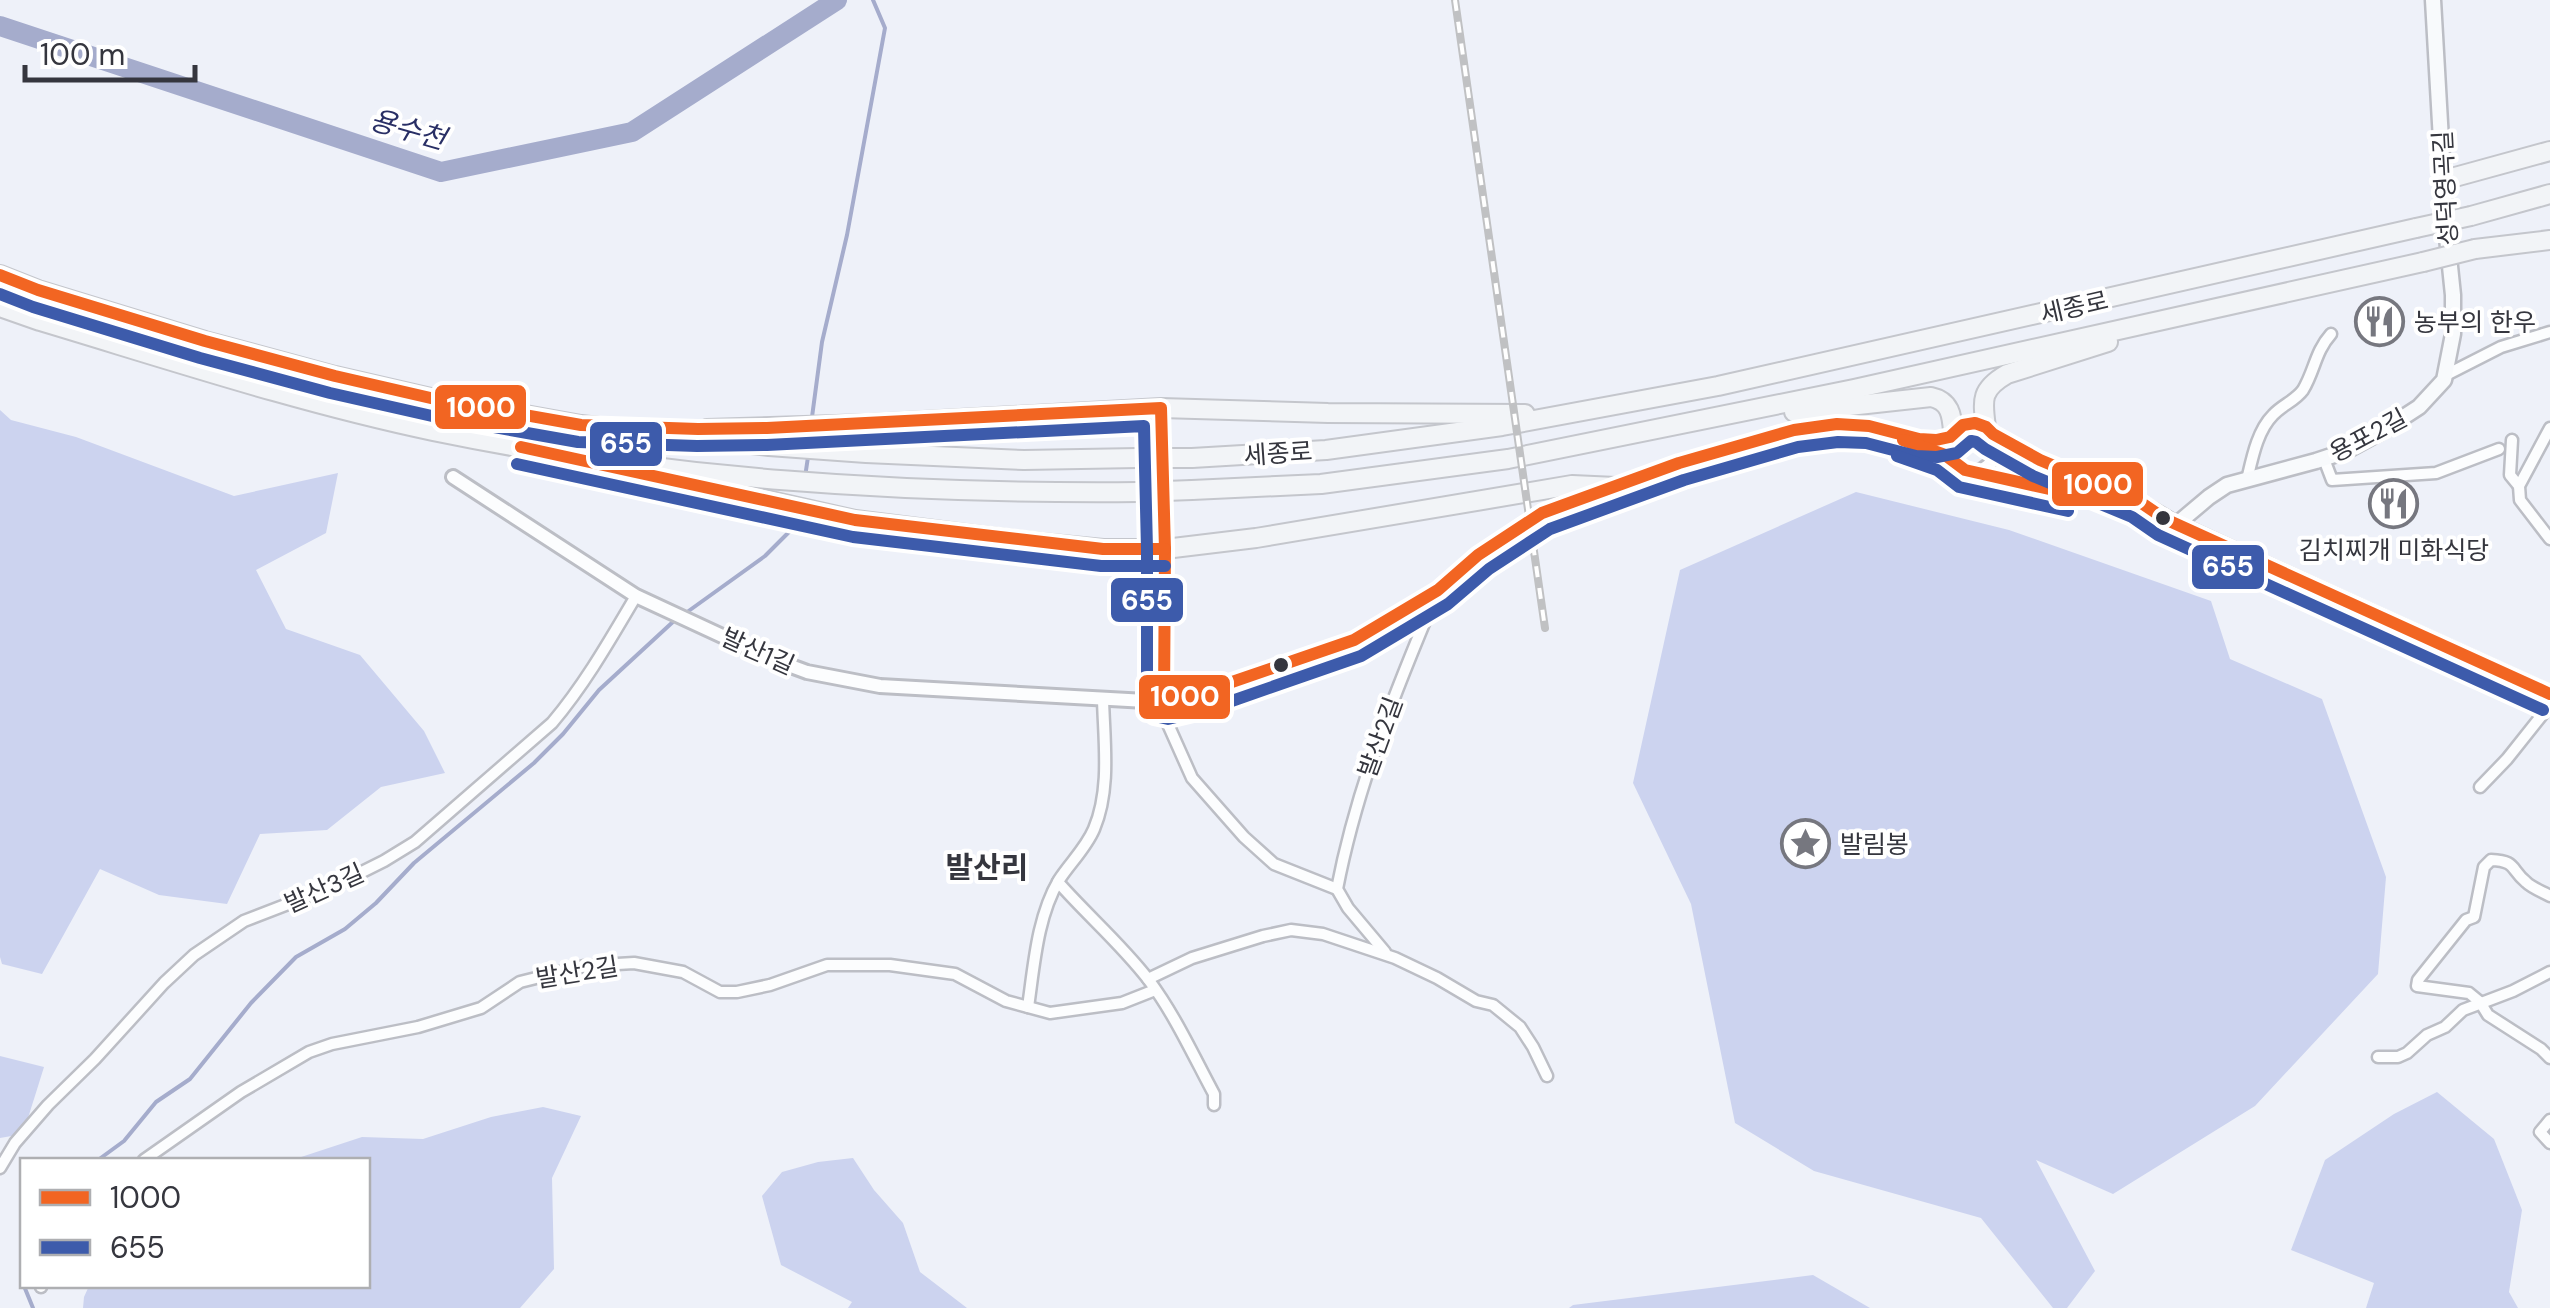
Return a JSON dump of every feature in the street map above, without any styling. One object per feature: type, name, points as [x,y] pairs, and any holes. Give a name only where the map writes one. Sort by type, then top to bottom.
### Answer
[{"type":"highway","points":[[2444,180],[2550,150]]},
{"type":"highway","name":"세종로","points":[[0,275],[205,341],[336,376],[435,399],[581,425],[768,437],[866,453],[1024,460],[1192,458],[1326,450],[1502,426],[1756,378],[2471,216],[2550,194]]},
{"type":"highway","name":"세종로","points":[[0,307],[321,404],[431,431],[766,489],[1138,492],[1321,484],[1489,462],[1854,390],[2476,249],[2550,238]]},
{"type":"highway","points":[[1990,430],[1983,401],[1986,390],[2007,374],[2231,304]]},
{"type":"highway","points":[[1718,418],[1931,397],[1947,406],[1951,435]]},
{"type":"highway","points":[[768,437],[869,424],[1161,408],[1565,415]]},
{"type":"highway","points":[[766,489],[855,520],[1103,549],[1165,549],[1256,538],[1555,488],[1616,487]]},
{"type":"main road","name":"성덕영곡길","points":[[2432,0],[2454,334],[2446,375]]},
{"type":"main road","name":"용포2길","points":[[2171,522],[2227,485],[2324,458],[2362,442],[2419,408],[2446,375]]},
{"type":"main road","points":[[2171,522],[2550,694]]},
{"type":"street","name":"용포2길","points":[[2446,375],[2501,347],[2550,332]]},
{"type":"street","points":[[2247,480],[2258,441],[2272,415],[2299,395],[2312,374],[2318,348],[2330,334]]},
{"type":"street","points":[[1161,408],[1167,722],[1192,778],[1244,837],[1274,864],[1337,890],[1381,949],[1394,958]]},
{"type":"street","points":[[1975,423],[2040,460],[2140,502],[2171,522],[2102,501],[1969,473],[1957,468],[1949,458],[1951,435],[1963,425],[1975,423]]},
{"type":"street","name":"발산1길","points":[[453,477],[636,596],[807,672],[880,686],[1164,702],[1354,640],[1438,590],[1478,555],[1542,512],[1679,463],[1794,430],[1837,424],[1869,426]]},
{"type":"street","points":[[1869,426],[1919,439],[1951,435]]},
{"type":"street","points":[[1869,426],[1949,458]]},
{"type":"street","points":[[2518,486],[2550,428]]},
{"type":"street","points":[[1978,472],[1991,465],[1996,456],[1990,430]]},
{"type":"street","points":[[2512,440],[2510,475],[2518,486],[2520,500],[2550,540]]},
{"type":"street","points":[[2324,458],[2332,480],[2436,474],[2499,448]]},
{"type":"street","name":"발산2길","points":[[1337,890],[1367,771],[1438,590]]},
{"type":"street","name":"발산3길","points":[[0,1168],[15,1143],[48,1105],[194,955],[244,921],[332,888],[416,842],[552,723],[601,656],[636,596]]},
{"type":"street","points":[[1028,1007],[1038,941],[1058,882],[1094,830],[1101,805],[1103,699]]},
{"type":"street","points":[[2480,786],[2550,705]]},
{"type":"street","points":[[2550,896],[2525,882],[2506,860],[2491,860],[2484,867],[2474,916],[2466,920],[2417,986],[2469,993],[2488,1015],[2550,1058]]},
{"type":"street","points":[[1058,882],[1148,978],[1176,1020],[1214,1094],[1214,1105]]},
{"type":"street","points":[[1148,978],[1227,946],[1291,930],[1323,934],[1394,958],[1476,1001],[1493,1005],[1520,1027],[1547,1076]]},
{"type":"street","name":"발산2길","points":[[147,1158],[256,1083],[309,1052],[481,1008],[520,982],[584,966],[634,964],[682,972],[720,992],[737,992],[827,965],[890,965],[955,974],[1006,1000],[1050,1013],[1122,1003],[1155,990]]},
{"type":"street","points":[[2378,1057],[2407,1053],[2462,1010],[2513,992],[2550,972]]},
{"type":"street","points":[[2550,1120],[2540,1132],[2550,1143]]},
{"type":"shaded area","points":[[0,410],[11,420],[76,437],[234,496],[338,473],[326,533],[256,570],[286,629],[360,655],[424,731],[445,773],[381,787],[327,830],[260,834],[227,904],[159,895],[100,869],[42,974],[2,964]]},
{"type":"shaded area","points":[[1856,492],[2009,530],[2211,601],[2230,659],[2322,699],[2386,877],[2378,974],[2255,1106],[2113,1194],[2036,1160],[2095,1271],[2067,1308],[2053,1308],[1981,1218],[1814,1171],[1735,1123],[1691,904],[1633,783],[1680,570]]},
{"type":"shaded area","points":[[0,1056],[44,1067],[23,1134],[0,1138]]},
{"type":"shaded area","points":[[2437,1092],[2494,1139],[2522,1210],[2509,1292],[2518,1308],[2366,1308],[2374,1283],[2291,1250],[2325,1160],[2394,1114]]},
{"type":"shaded area","points":[[543,1107],[581,1116],[552,1178],[554,1269],[520,1308],[83,1308],[88,1288],[370,1288],[370,1158],[298,1158],[362,1137],[423,1139],[491,1117]]},
{"type":"shaded area","points":[[853,1158],[903,1223],[920,1272],[967,1308],[848,1308],[852,1302],[781,1265],[762,1196],[782,1172]]},
{"type":"shaded area","points":[[1813,1275],[1870,1308],[1569,1308],[1573,1305]]},
{"type":"waterway","name":"용수천","points":[[0,26],[441,172],[632,132],[837,0]]},
{"type":"waterway","points":[[812,417],[822,342],[847,235],[885,28],[873,0]]},
{"type":"waterway","points":[[805,477],[808,457]]},
{"type":"waterway","points":[[683,615],[765,556],[800,521],[800,516]]},
{"type":"waterway","points":[[101,1158],[124,1141],[156,1102],[190,1079],[251,1003],[296,957],[345,929],[414,863],[534,763],[599,690],[675,620]]},
{"type":"waterway","points":[[25,1288],[33,1308]]},
{"type":"railway","points":[[1455,0],[1545,628]]},
{"type":"transit line","name":"1000","points":[[0,275],[205,341],[335,376],[435,399],[581,425],[767,428],[1161,408],[1164,702],[1354,640],[1438,590],[1478,555],[1542,513],[1679,463],[1794,430],[1837,424],[1869,426],[1936,440],[1975,423],[2040,460],[2140,502],[2165,519],[2550,694]]},
{"type":"transit line","name":"655","points":[[0,294],[200,358],[330,393],[578,442],[767,445],[1144,426],[1147,704],[1154,716],[1168,719],[1206,710],[1361,656],[1448,604],[1489,569],[1550,529],[1684,480],[1798,447],[1866,443],[1916,456],[1937,457],[1957,453],[1971,441],[2033,476],[2132,517],[2158,535],[2543,710]]},
{"type":"transit line","name":"1000","points":[[1903,440],[1945,455],[1965,470],[2072,494]]},
{"type":"transit line","name":"1000","points":[[521,447],[855,520],[1103,549],[1165,549]]},
{"type":"transit line","name":"655","points":[[1897,456],[1937,470],[1959,487],[2068,511]]},
{"type":"transit line","name":"655","points":[[517,464],[853,537],[1101,566],[1165,566]]},
{"type":"place","name":"농부의 한우","points":[[2379,322]]},
{"type":"place","name":"김치찌개 미화식당","points":[[2394,504]]},
{"type":"place","name":"발림봉","points":[[1805,844]]},
{"type":"district","name":"발산리","points":[[987,868]]}]
